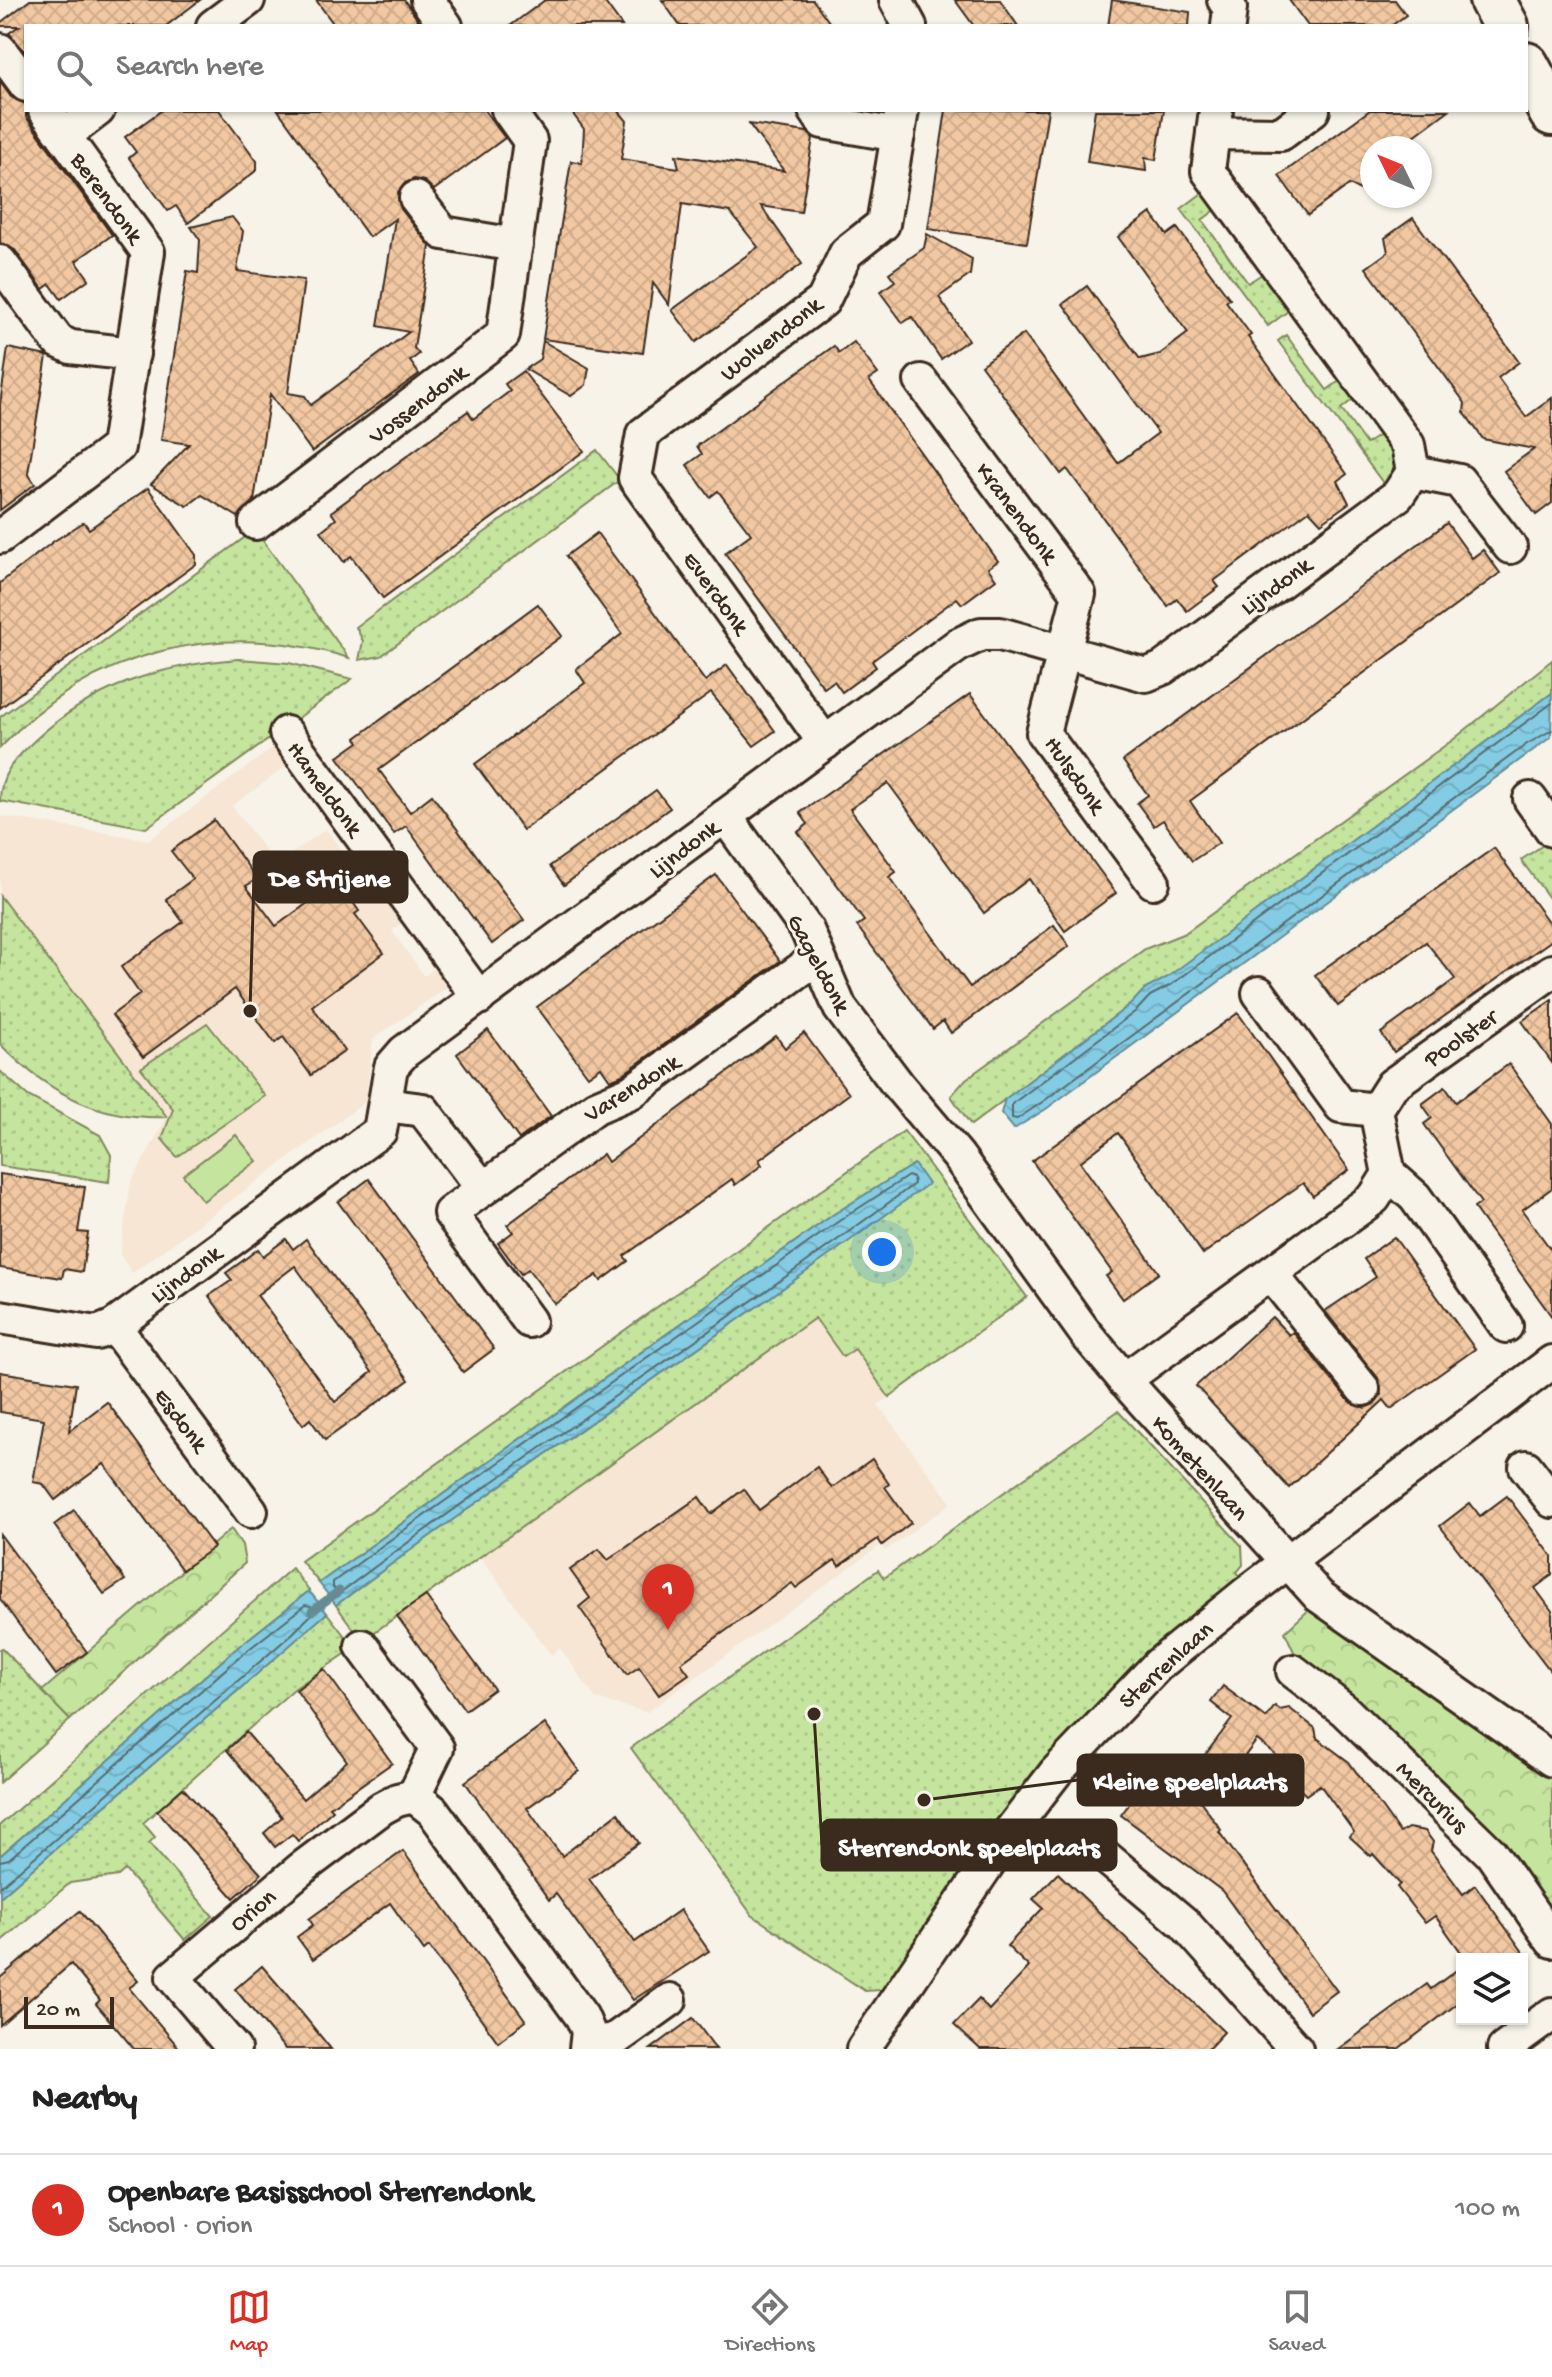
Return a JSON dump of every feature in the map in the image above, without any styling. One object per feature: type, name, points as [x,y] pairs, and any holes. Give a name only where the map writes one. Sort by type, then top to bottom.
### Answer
[{"type":"street","points":[[216,24],[248,0]]},
{"type":"street","points":[[427,0],[445,24]]},
{"type":"street","points":[[896,0],[909,24]]},
{"type":"street","points":[[1224,0],[1230,8],[1228,24]]},
{"type":"street","points":[[1492,0],[1505,24]]},
{"type":"street","points":[[0,50],[24,82]]},
{"type":"street","points":[[1528,69],[1552,113]]},
{"type":"street","name":"Berendonk","points":[[0,537],[118,447],[148,252],[46,112]]},
{"type":"street","name":"Berendonk","points":[[64,136],[95,112]]},
{"type":"street","name":"Vossendonk","points":[[256,523],[503,335],[530,141],[509,112]]},
{"type":"street","name":"Wolvendonk","points":[[643,434],[823,301],[846,253],[883,224],[900,122],[823,122],[816,112]]},
{"type":"street","points":[[1310,112],[1281,134],[1214,122],[1208,171],[1408,445],[1413,472],[1459,481],[1510,547]]},
{"type":"street","points":[[416,198],[443,233],[516,245]]},
{"type":"street","points":[[0,262],[58,341],[71,347],[133,354]]},
{"type":"street","name":"Kranendonk","points":[[921,381],[1079,594],[1062,653]]},
{"type":"street","name":"Everdonk","points":[[643,434],[635,478],[825,743]]},
{"type":"street","name":"Lijndonk","points":[[114,1326],[380,1131],[391,1067],[398,1059],[958,645],[981,634],[1000,634],[1146,675],[1163,668],[1398,495],[1413,472]]},
{"type":"street","name":"Hulsdonk","points":[[1062,653],[1043,733],[1153,882]]},
{"type":"street","name":"Hameldonk","points":[[286,733],[479,998]]},
{"type":"street","points":[[1530,799],[1552,830]]},
{"type":"street","name":"Gageldonk","points":[[725,816],[807,930],[840,1008],[916,1108]]},
{"type":"street","name":"Varendonk","points":[[529,1321],[450,1213],[596,1107],[631,1092],[818,957]]},
{"type":"street","name":"Poolster","points":[[1376,1110],[1392,1085],[1552,971]]},
{"type":"street","points":[[1259,993],[1341,1106],[1376,1110],[1389,1174],[1415,1197],[1506,1326]]},
{"type":"street","points":[[385,1105],[423,1110],[483,1189]]},
{"type":"street","name":"Kometenlaan","points":[[916,1108],[958,1156],[1124,1380],[1319,1596],[1547,1746]]},
{"type":"street","points":[[1124,1380],[1374,1198],[1389,1174]]},
{"type":"street","points":[[1271,1274],[1363,1389]]},
{"type":"street","points":[[0,1317],[97,1333],[114,1326]]},
{"type":"street","name":"Esdonk","points":[[114,1326],[251,1511]]},
{"type":"street","name":"Sterrenlaan","points":[[863,2049],[1008,1834],[1056,1772],[1158,1665],[1552,1362]]},
{"type":"street","points":[[1526,1467],[1552,1501]]},
{"type":"street","points":[[362,1646],[437,1748],[414,1796],[433,1811],[582,2017],[588,2047],[614,2040],[670,2000]]},
{"type":"street","name":"Mercurius","points":[[1293,1671],[1344,1710],[1491,1853],[1552,1941]]},
{"type":"street","name":"Orion","points":[[234,2049],[173,1977],[313,1859],[382,1808],[414,1796]]},
{"type":"street","points":[[1096,1849],[1184,1923],[1296,2049]]},
{"type":"street","points":[[1504,2049],[1552,2014]]},
{"type":"shaded area","points":[[282,741],[296,759],[232,806],[276,865],[326,829],[341,850],[331,858],[344,875],[355,868],[376,897],[385,891],[407,919],[392,931],[424,976],[440,965],[453,983],[373,1039],[365,1102],[132,1273],[120,1255],[131,1183],[167,1117],[0,896],[0,816],[149,840]]},
{"type":"shaded area","points":[[815,1318],[843,1357],[855,1349],[889,1397],[878,1405],[951,1503],[885,1551],[881,1545],[647,1712],[596,1699],[560,1648],[551,1655],[480,1556]]},
{"type":"green space","points":[[1205,191],[1218,208],[1202,220],[1248,283],[1265,272],[1292,308],[1268,326],[1181,209]]},
{"type":"green space","points":[[1286,335],[1327,390],[1344,378],[1357,396],[1341,409],[1366,444],[1383,433],[1395,448],[1399,468],[1386,487],[1278,341]]},
{"type":"green space","points":[[597,450],[620,480],[381,656],[359,660],[363,641],[356,627]]},
{"type":"green space","points":[[255,530],[349,658],[301,647],[253,642],[207,643],[161,651],[117,666],[75,687],[36,714],[0,748],[0,717]]},
{"type":"green space","points":[[238,659],[289,663],[352,679],[146,828],[0,801],[3,782],[15,760],[57,721],[80,705],[104,692],[155,673]]},
{"type":"green space","points":[[1552,660],[1552,693],[1166,979],[1144,990],[1131,1004],[971,1125],[951,1096],[966,1079],[1145,949],[1185,933],[1454,739]]},
{"type":"green space","points":[[1546,843],[1552,851],[1552,902],[1521,860]]},
{"type":"green space","points":[[0,896],[167,1117],[120,1114],[78,1101],[40,1079],[0,1043]]},
{"type":"green space","points":[[207,1023],[265,1096],[177,1157],[162,1139],[173,1109],[141,1068]]},
{"type":"green space","points":[[0,1071],[28,1096],[100,1135],[111,1155],[109,1182],[0,1166]]},
{"type":"green space","points":[[904,1131],[1027,1297],[889,1397],[855,1349],[843,1357],[815,1318],[362,1641],[336,1605],[927,1184],[914,1164],[834,1214],[319,1583],[301,1561]]},
{"type":"green space","points":[[236,1135],[257,1161],[203,1201],[183,1175]]},
{"type":"green space","points":[[1118,1411],[1242,1546],[1243,1565],[1237,1572],[1243,1580],[1185,1627],[896,1989],[865,1991],[752,1915],[631,1748],[878,1570],[884,1578]]},
{"type":"green space","points":[[231,1529],[242,1545],[245,1563],[70,1720],[42,1691]]},
{"type":"green space","points":[[292,1568],[309,1591],[238,1647],[0,1856],[0,1825]]},
{"type":"green space","points":[[1313,1606],[1393,1670],[1552,1779],[1552,1912],[1501,1842],[1355,1699],[1295,1654],[1285,1632]]},
{"type":"green space","points":[[327,1613],[354,1648],[294,1689],[143,1823],[155,1837],[149,1843],[213,1916],[185,1940],[125,1870],[118,1876],[70,1883],[0,1942],[0,1897]]},
{"type":"green space","points":[[0,1649],[70,1720],[0,1782]]},
{"type":"water","points":[[1552,693],[1551,737],[1046,1109],[1014,1129],[1001,1113],[1005,1099],[1131,1004],[1144,990],[1166,978]]},
{"type":"water","points":[[914,1164],[928,1184],[336,1605],[319,1583],[834,1214]]},
{"type":"water","points":[[309,1591],[327,1613],[0,1897],[0,1856],[238,1647]]},
{"type":"building","points":[[30,0],[200,0],[169,24],[24,24],[24,51],[9,33],[19,26],[0,26]]},
{"type":"building","points":[[316,0],[404,0],[421,24],[334,24]]},
{"type":"building","points":[[545,0],[603,0],[621,24],[513,24]]},
{"type":"building","points":[[662,0],[813,0],[831,24],[679,24]]},
{"type":"building","points":[[955,0],[1000,0],[1017,24],[973,24]]},
{"type":"building","points":[[1112,0],[1190,12],[1189,24],[1108,24]]},
{"type":"building","points":[[1289,0],[1395,0],[1406,15],[1394,24],[1307,24]]},
{"type":"building","points":[[0,82],[11,97],[24,103],[26,117],[112,235],[76,261],[89,279],[61,299],[50,284],[43,289],[15,250],[0,243]]},
{"type":"building","points":[[159,112],[220,112],[257,161],[257,170],[188,223],[176,206],[168,211],[129,158],[136,152],[125,137]]},
{"type":"building","points":[[279,112],[486,112],[505,138],[434,190],[424,181],[414,179],[405,183],[398,192],[401,209],[430,246],[414,348],[419,354],[410,361],[419,374],[312,452],[270,394],[254,501],[238,517],[202,495],[187,506],[151,484],[189,444],[161,440],[187,271],[198,273],[200,240],[191,227],[232,217],[243,231],[237,271],[304,280],[288,393],[305,396],[311,405],[409,332],[378,326],[395,219],[369,237]]},
{"type":"building","points":[[571,112],[620,112],[627,121],[621,159],[679,168],[676,155],[784,171],[749,124],[807,132],[813,138],[801,212],[761,206],[802,264],[696,342],[672,310],[758,247],[730,212],[682,204],[669,305],[653,283],[643,353],[543,339],[571,161],[582,163],[584,129]]},
{"type":"building","points":[[946,112],[1048,112],[1027,243],[928,229]]},
{"type":"building","points":[[1095,112],[1164,112],[1156,160],[1145,158],[1146,171],[1087,162]]},
{"type":"building","points":[[1367,112],[1446,112],[1414,136],[1360,136],[1360,190],[1349,185],[1308,215],[1279,176]]},
{"type":"building","points":[[1151,213],[1167,235],[1177,228],[1230,299],[1226,301],[1251,335],[1248,337],[1347,474],[1338,481],[1349,503],[1321,523],[1309,510],[1214,581],[1219,587],[1187,611],[1177,599],[1168,606],[1067,469],[1061,474],[981,365],[1024,334],[1118,463],[1158,433],[1063,304],[1087,286],[1140,359],[1160,354],[1188,333],[1118,237]]},
{"type":"building","points":[[1413,218],[1519,362],[1498,378],[1526,417],[1552,398],[1552,503],[1536,515],[1504,471],[1534,449],[1483,439],[1464,412],[1465,403],[1366,268],[1388,252],[1385,238]]},
{"type":"building","points":[[927,234],[972,259],[970,275],[939,297],[968,340],[941,359],[912,317],[903,323],[880,292],[895,281],[889,273],[924,248]]},
{"type":"building","points":[[543,341],[589,368],[586,385],[571,396],[525,369],[540,359]]},
{"type":"building","points":[[854,342],[878,374],[869,380],[998,561],[988,568],[996,579],[962,604],[957,598],[872,661],[876,667],[842,692],[834,681],[824,688],[725,553],[751,534],[718,491],[710,497],[687,465],[702,454],[697,446],[834,346],[839,353]]},
{"type":"building","points":[[8,348],[47,356],[28,473],[35,484],[0,510],[0,404]]},
{"type":"building","points":[[523,371],[584,451],[383,598],[351,556],[344,562],[321,531],[336,519],[331,512],[468,411],[473,419],[510,391],[505,384]]},
{"type":"building","points":[[148,488],[196,555],[196,564],[0,708],[0,583],[54,541],[84,522],[89,529]]},
{"type":"building","points":[[1447,523],[1472,558],[1483,550],[1500,573],[1190,801],[1219,843],[1192,861],[1163,820],[1154,826],[1137,803],[1148,795],[1123,761]]},
{"type":"building","points":[[597,533],[705,681],[727,665],[775,731],[754,746],[711,693],[523,830],[475,764],[585,683],[576,669],[622,634],[566,556]]},
{"type":"building","points":[[538,604],[562,636],[379,770],[410,812],[432,795],[524,920],[492,944],[406,826],[394,834],[338,757],[359,742],[356,738]]},
{"type":"building","points":[[970,694],[1116,893],[1065,931],[1029,879],[984,913],[888,783],[850,809],[896,872],[889,877],[970,987],[1054,925],[1069,946],[951,1033],[943,1021],[933,1029],[857,926],[864,921],[798,832],[808,824],[800,813]]},
{"type":"building","points":[[656,790],[670,808],[564,885],[550,866]]},
{"type":"building","points":[[214,820],[257,879],[246,886],[276,926],[338,881],[359,911],[355,914],[384,953],[312,1006],[345,1051],[311,1075],[283,1037],[275,1043],[235,989],[143,1057],[112,1015],[140,994],[121,967],[183,922],[166,899],[193,879],[171,851]]},
{"type":"building","points":[[1494,848],[1552,927],[1552,940],[1394,1052],[1381,1033],[1455,979],[1426,942],[1338,1006],[1315,975]]},
{"type":"building","points":[[716,875],[780,961],[622,1075],[610,1080],[601,1067],[588,1076],[537,1007]]},
{"type":"building","points":[[1552,1000],[1552,1063],[1522,1021]]},
{"type":"building","points":[[1238,1013],[1349,1170],[1313,1196],[1303,1183],[1203,1254],[1118,1133],[1080,1162],[1159,1273],[1123,1299],[1106,1276],[1112,1272],[1032,1161]]},
{"type":"building","points":[[488,1030],[551,1116],[519,1139],[457,1054]]},
{"type":"building","points":[[804,1033],[849,1094],[759,1160],[762,1165],[735,1185],[732,1179],[624,1256],[628,1261],[601,1281],[597,1275],[555,1304],[528,1269],[521,1274],[498,1243],[513,1232],[507,1225],[603,1154],[608,1162],[776,1036],[785,1048]]},
{"type":"building","points":[[1509,1064],[1552,1124],[1552,1188],[1522,1210],[1552,1251],[1552,1317],[1474,1208],[1481,1203],[1424,1124],[1432,1118],[1422,1104],[1445,1087],[1456,1102]]},
{"type":"building","points":[[0,1174],[85,1187],[78,1232],[88,1233],[82,1272],[64,1269],[62,1278],[0,1268]]},
{"type":"building","points":[[369,1179],[494,1349],[463,1372],[338,1202]]},
{"type":"building","points":[[1394,1237],[1475,1349],[1391,1409],[1384,1400],[1289,1488],[1196,1386],[1272,1317],[1289,1335],[1293,1332],[1349,1401],[1365,1408],[1374,1404],[1381,1395],[1378,1378],[1325,1311],[1376,1277],[1364,1259]]},
{"type":"building","points":[[286,1239],[293,1249],[306,1239],[409,1380],[325,1440],[310,1419],[303,1425],[209,1296],[232,1280],[226,1273],[258,1249],[263,1256]],"holes":[[[295,1266],[372,1372],[335,1402],[257,1295]]]},
{"type":"building","points":[[0,1372],[76,1384],[69,1431],[107,1402],[214,1547],[182,1570],[104,1464],[55,1500],[43,1484],[33,1482],[44,1419],[0,1412]]},
{"type":"building","points":[[872,1459],[889,1484],[885,1487],[911,1523],[882,1545],[878,1539],[839,1566],[835,1560],[796,1588],[792,1583],[681,1663],[689,1674],[659,1695],[639,1667],[627,1675],[579,1607],[590,1598],[570,1570],[599,1549],[608,1560],[699,1497],[711,1514],[744,1489],[759,1510],[817,1467],[832,1488]]},
{"type":"building","points":[[1507,1496],[1552,1556],[1552,1575],[1535,1588],[1552,1611],[1552,1673],[1440,1526],[1470,1503],[1480,1516]]},
{"type":"building","points":[[74,1510],[125,1580],[104,1594],[54,1525]]},
{"type":"building","points":[[0,1534],[87,1652],[56,1675],[0,1599]]},
{"type":"building","points":[[426,1596],[494,1689],[465,1710],[397,1616]]},
{"type":"building","points":[[324,1669],[392,1763],[330,1807],[333,1810],[298,1841],[292,1834],[275,1847],[264,1833],[282,1817],[227,1750],[246,1732],[303,1799],[347,1761],[296,1690]]},
{"type":"building","points":[[1223,1686],[1266,1718],[1275,1706],[1280,1710],[1289,1708],[1315,1728],[1317,1738],[1349,1762],[1400,1833],[1408,1828],[1425,1831],[1433,1842],[1431,1851],[1463,1894],[1475,1885],[1524,1953],[1462,1953],[1435,1916],[1425,1923],[1397,1887],[1400,1884],[1373,1854],[1371,1856],[1349,1836],[1354,1832],[1320,1785],[1306,1795],[1290,1780],[1296,1771],[1257,1740],[1219,1790],[1202,1774],[1189,1785],[1221,1830],[1219,1832],[1337,1991],[1309,2012],[1222,1891],[1121,1815],[1142,1787],[1153,1795],[1182,1757],[1196,1767],[1232,1719],[1211,1702]]},
{"type":"building","points":[[545,1724],[579,1771],[527,1808],[544,1832],[562,1856],[618,1813],[639,1843],[589,1879],[635,1942],[680,1910],[709,1951],[633,2000],[556,1894],[549,1900],[465,1782]]},
{"type":"building","points":[[183,1788],[261,1874],[234,1898],[157,1811]]},
{"type":"building","points":[[403,1851],[526,2021],[498,2042],[429,1947],[424,1951],[390,1903],[313,1959],[297,1937],[313,1925],[309,1919]]},
{"type":"building","points":[[1058,1873],[1224,2032],[1208,2049],[980,2049],[954,2025],[979,1999],[989,2010],[1029,1967],[1007,1946],[1043,1908],[1033,1899]]},
{"type":"building","points":[[80,1911],[138,1981],[129,1988],[180,2049],[134,2049],[96,2004],[100,2000],[71,1964],[0,2025],[0,1978]]},
{"type":"building","points":[[262,1966],[331,2049],[285,2049],[254,2012],[235,1989]]},
{"type":"building","points":[[1456,1970],[1456,2005],[1398,2049],[1338,2049],[1427,1984],[1431,1989]]},
{"type":"building","points":[[693,2018],[716,2049],[651,2049]]},
{"type":"waterway","points":[[312,1611],[339,1591]]},
{"type":"place","name":"De Strijene","points":[[250,1011]]},
{"type":"place","name":"Openbare Basisschool Sterrendonk","points":[[668,1630]]},
{"type":"place","name":"Sterrendonk speelplaats","points":[[814,1714]]},
{"type":"place","name":"Kleine speelplaats","points":[[924,1800]]}]
